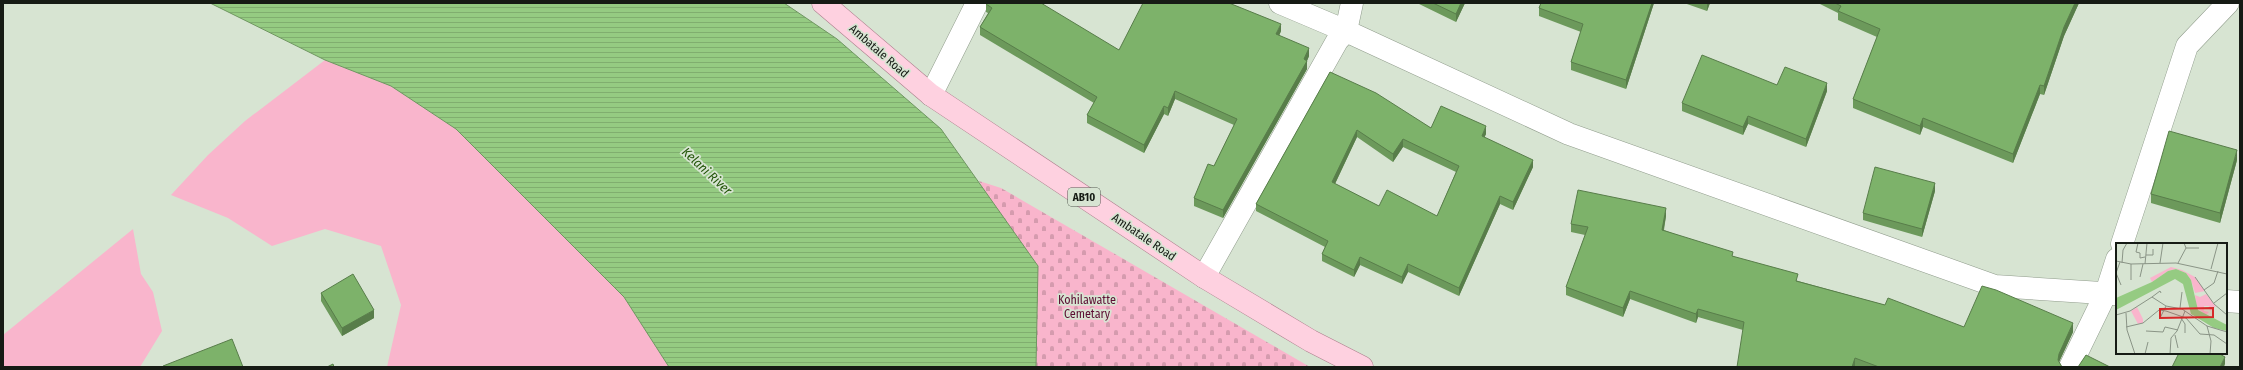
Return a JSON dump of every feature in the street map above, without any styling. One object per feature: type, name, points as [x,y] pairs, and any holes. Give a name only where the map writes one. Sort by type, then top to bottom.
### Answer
[{"type":"main road","name":"Ambatale Road","points":[[823,3],[931,95],[1204,277],[1312,341],[1362,367]]},
{"type":"street","points":[[931,95],[977,3]]},
{"type":"street","points":[[1280,3],[1346,30],[1569,134],[1995,286],[2111,294]]},
{"type":"street","points":[[1204,277],[1337,41],[1346,30],[1352,3]]},
{"type":"street","points":[[2122,243],[2187,46],[2228,3]]},
{"type":"street","points":[[2070,367],[2111,294],[2116,265]]},
{"type":"street","points":[[2227,301],[2240,302]]},
{"type":"green space","points":[[325,60],[391,86],[456,129],[624,297],[669,367],[387,367],[401,305],[381,246],[325,229],[272,246],[228,218],[171,195],[208,155],[245,121]]},
{"type":"green space","name":"Kohilawatte Cemetary","points":[[979,181],[1001,188],[1310,367],[1027,367],[1027,273]]},
{"type":"green space","points":[[133,229],[141,274],[153,292],[162,331],[140,367],[3,367],[3,335]]},
{"type":"water","name":"Kelani River","points":[[210,3],[784,3],[837,39],[941,129],[1038,266],[1036,367],[669,367],[624,297],[456,129],[391,86],[325,60]]},
{"type":"building","points":[[1041,3],[1119,50],[1143,3],[1229,3],[1281,24],[1276,34],[1309,48],[1304,59],[1307,61],[1223,210],[1194,198],[1208,164],[1214,166],[1237,119],[1175,91],[1168,108],[1164,106],[1144,145],[1087,115],[1097,97],[980,27],[992,8],[986,4]]},
{"type":"building","points":[[1433,3],[1461,3],[1456,14]]},
{"type":"building","points":[[1541,3],[1652,3],[1626,80],[1571,62],[1583,24],[1539,8]]},
{"type":"building","points":[[1835,3],[2075,3],[2064,27],[2044,86],[2040,85],[2013,154],[1923,118],[1920,126],[1853,99],[1880,29],[1838,11],[1841,6]]},
{"type":"building","points":[[1702,55],[1777,85],[1785,67],[1827,83],[1806,139],[1748,116],[1743,127],[1682,103]]},
{"type":"building","points":[[1330,72],[1376,93],[1431,128],[1441,106],[1486,126],[1482,136],[1533,160],[1513,202],[1500,196],[1459,288],[1408,264],[1402,277],[1360,257],[1354,270],[1322,254],[1328,241],[1256,204]],"holes":[[[1357,130],[1393,154],[1403,139],[1459,166],[1437,216],[1387,190],[1379,206],[1332,182]]]},
{"type":"building","points":[[2169,131],[2237,150],[2220,213],[2151,194]]},
{"type":"building","points":[[1875,167],[1935,183],[1922,229],[1863,213]]},
{"type":"building","points":[[1578,190],[1666,208],[1662,230],[1733,252],[1732,256],[1798,274],[1796,281],[1885,305],[1888,298],[1964,327],[1982,286],[1996,290],[2073,323],[2059,354],[2058,360],[2062,367],[1879,367],[1855,358],[1852,367],[1737,367],[1744,322],[1698,309],[1696,314],[1630,291],[1623,308],[1566,287],[1588,227],[1571,224]]},
{"type":"building","points":[[353,274],[374,310],[342,328],[321,293]]},
{"type":"building","points":[[232,339],[243,367],[163,367],[163,366]]},
{"type":"building","points":[[2178,354],[2220,354],[2225,357],[2220,367],[2172,367]]},
{"type":"building","points":[[2086,355],[2110,367],[2078,367]]},
{"type":"building","points":[[333,364],[334,367],[327,367]]}]
